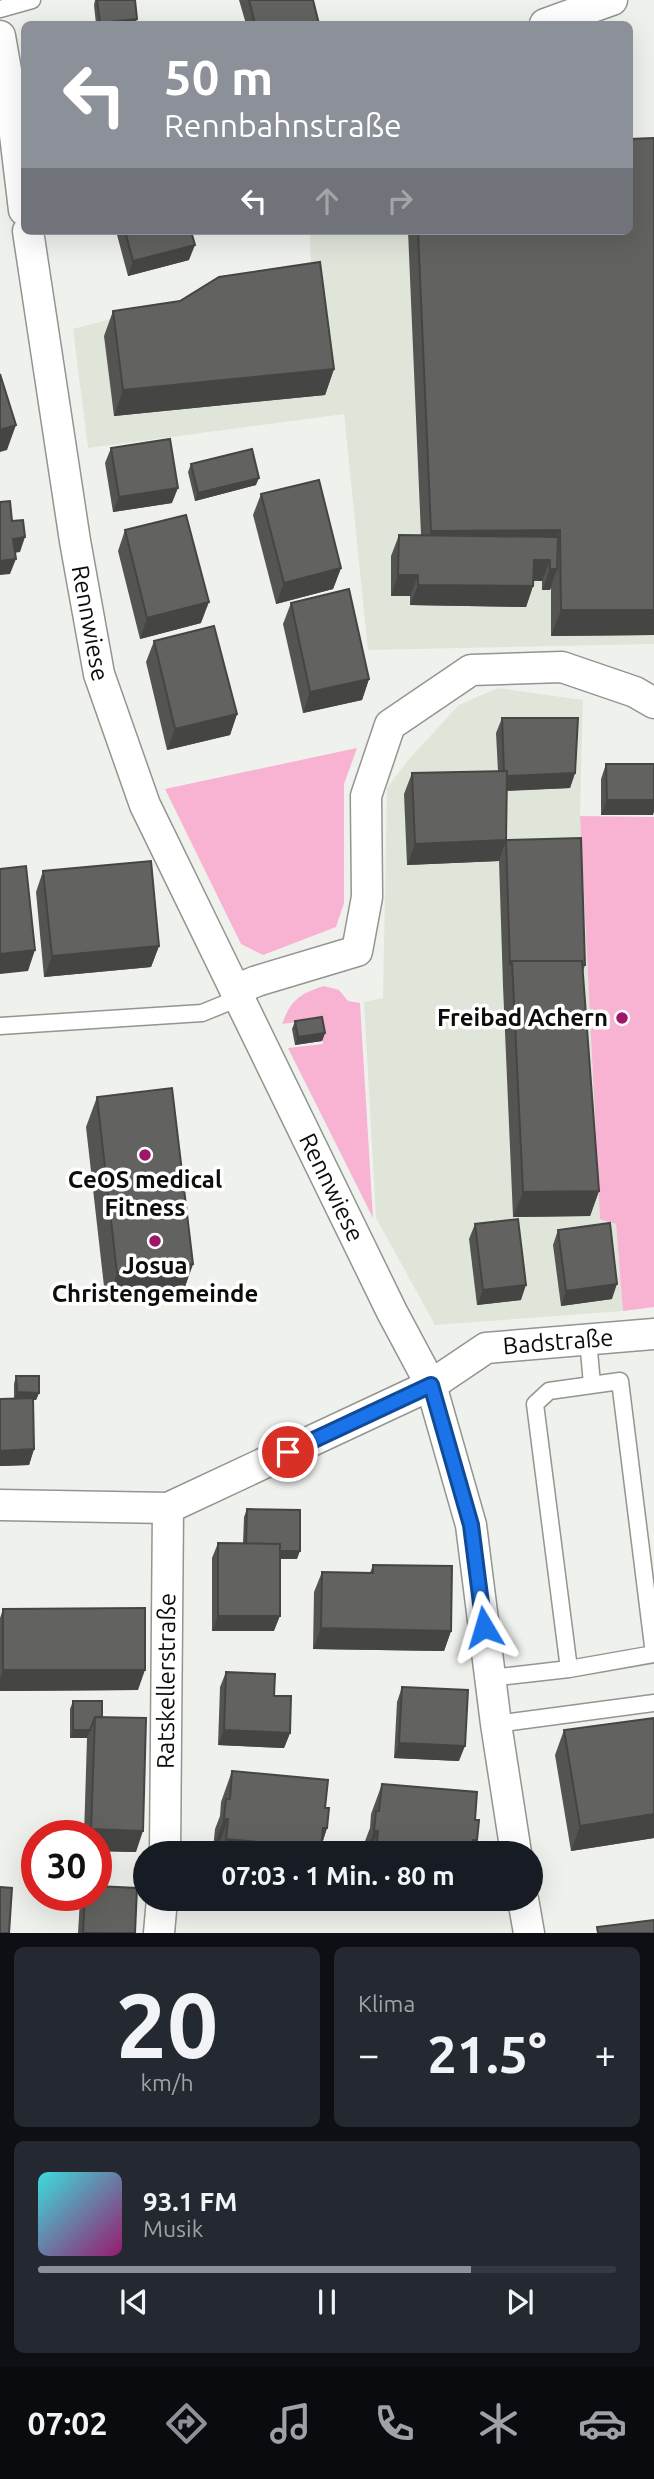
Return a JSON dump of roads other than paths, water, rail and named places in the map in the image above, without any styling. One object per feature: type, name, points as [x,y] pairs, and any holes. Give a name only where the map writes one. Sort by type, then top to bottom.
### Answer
[{"type":"street","points":[[553,21],[612,0]]},
{"type":"street","points":[[0,36],[17,92],[21,159]]},
{"type":"street","points":[[0,215],[21,210]]},
{"type":"street","name":"Rennwiese","points":[[29,235],[75,541],[99,674],[145,806],[392,1312],[431,1385],[471,1525],[496,1724],[514,1841]]},
{"type":"street","points":[[237,994],[257,981],[357,951],[367,897],[366,796],[390,725],[471,670],[562,667],[635,692],[654,703]]},
{"type":"street","name":"Badstraße","points":[[168,1508],[431,1385],[486,1348],[654,1335]]},
{"type":"street","points":[[0,1505],[168,1508]]},
{"type":"street","name":"Ratskellerstraße","points":[[165,1841],[168,1508]]},
{"type":"street","points":[[159,1933],[161,1911]]},
{"type":"street","points":[[525,1911],[529,1933]]},
{"type":"lane","points":[[0,9],[32,0]]},
{"type":"lane","points":[[0,1027],[202,1013],[237,994]]},
{"type":"lane","points":[[588,1340],[592,1384]]},
{"type":"lane","points":[[490,1678],[569,1669],[653,1654],[620,1381],[549,1391],[536,1404],[569,1669]]},
{"type":"lane","points":[[496,1724],[654,1703]]},
{"type":"place","name":"Freibad Achern","points":[[622,1018]]},
{"type":"place","name":"CeOS medical Fitness","points":[[145,1155]]},
{"type":"place","name":"Josua Christengemeinde","points":[[155,1241]]}]
